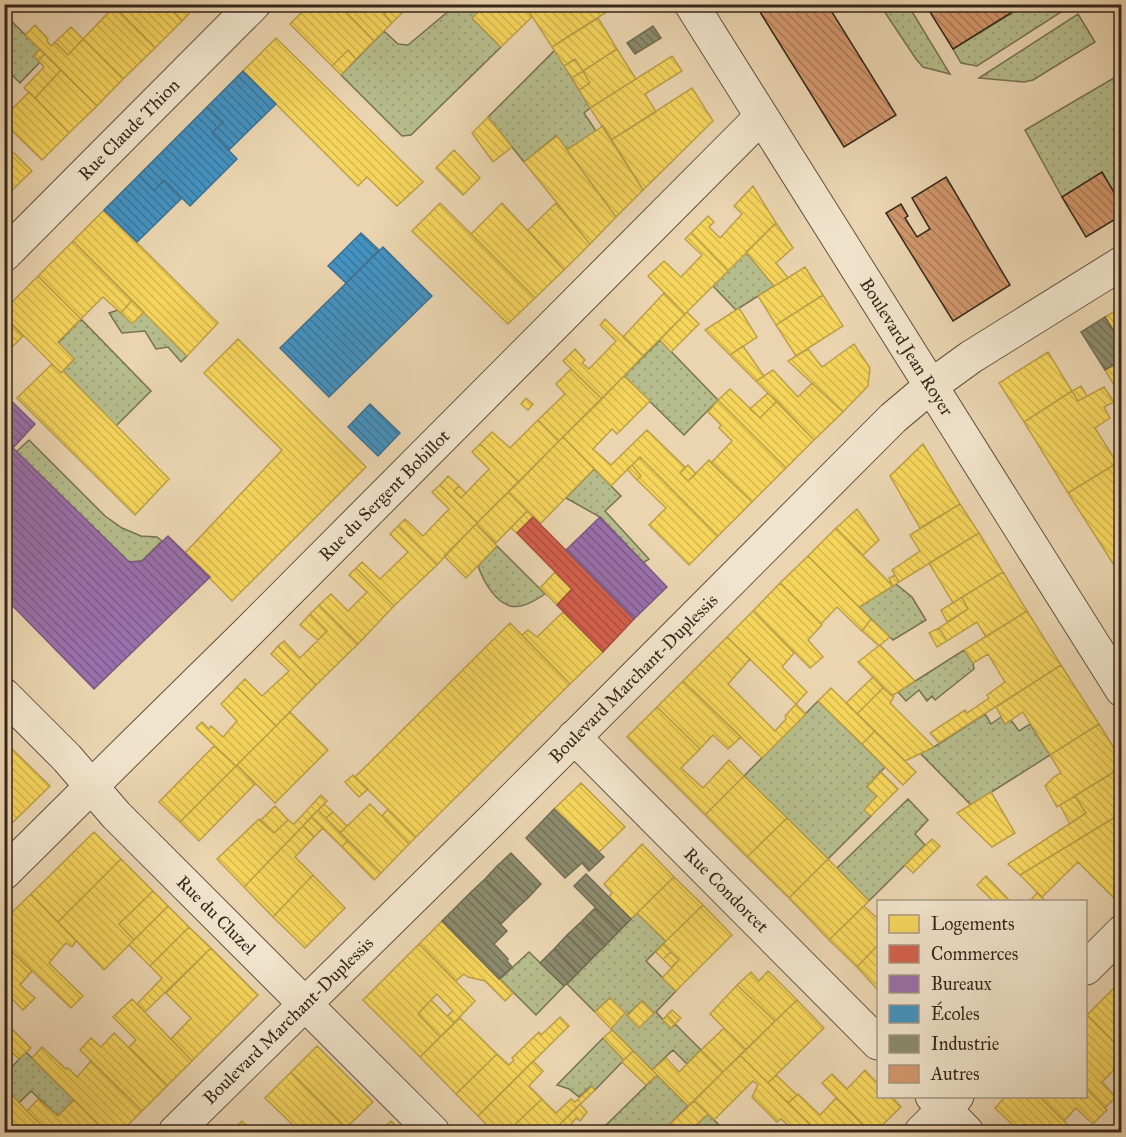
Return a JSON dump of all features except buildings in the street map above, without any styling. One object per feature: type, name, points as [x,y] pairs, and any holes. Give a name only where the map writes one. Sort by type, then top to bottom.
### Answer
[{"type":"street","name":"Rue Claude Thion","points":[[4,255],[254,4]]},
{"type":"street","name":"Boulevard Jean Royer","points":[[691,4],[1122,690]]},
{"type":"street","name":"Rue du Sergent Bobillot","points":[[4,873],[248,632],[761,117]]},
{"type":"street","name":"Boulevard Marchant-Duplessis","points":[[175,1132],[886,425],[931,386],[971,357],[1122,263]]},
{"type":"street","name":"Rue du Cluzel","points":[[4,695],[68,758],[116,815],[433,1132]]},
{"type":"street","name":"Rue Condorcet","points":[[574,737],[877,1040]]},
{"type":"street","points":[[1087,967],[1122,932]]},
{"type":"street","points":[[921,1132],[945,1101],[967,1132]]},
{"type":"green space","points":[[447,5],[487,5],[473,19],[501,47],[411,135],[402,136],[341,75],[384,31],[398,44],[408,45],[451,9]]},
{"type":"green space","points":[[880,5],[908,5],[950,74],[923,67]]},
{"type":"green space","points":[[1025,5],[1072,5],[977,66],[961,63],[953,49]]},
{"type":"green space","points":[[4,14],[40,49],[34,56],[40,62],[20,83],[8,71],[5,73]]},
{"type":"green space","points":[[1078,14],[1095,42],[1033,80],[1024,82],[979,78]]},
{"type":"green space","points":[[555,50],[590,108],[584,113],[596,131],[567,150],[556,136],[524,162],[488,117]]},
{"type":"green space","points":[[1119,75],[1122,79],[1121,206],[1102,172],[1062,197],[1025,130]]},
{"type":"green space","points":[[746,252],[774,286],[736,310],[713,286]]},
{"type":"green space","points":[[118,310],[132,323],[144,312],[187,356],[181,362],[168,347],[156,349],[145,331],[122,333],[109,313]]},
{"type":"green space","points":[[81,319],[151,391],[116,426],[63,371],[74,359],[58,343]]},
{"type":"green space","points":[[660,340],[718,400],[684,435],[624,376]]},
{"type":"green space","points":[[29,440],[105,516],[122,528],[141,536],[157,537],[162,541],[142,561],[129,562],[16,452]]},
{"type":"green space","points":[[594,469],[621,496],[605,511],[649,559],[643,563],[600,517],[566,498]]},
{"type":"green space","points":[[497,546],[545,594],[529,603],[515,607],[504,603],[494,595],[478,566]]},
{"type":"green space","points":[[896,584],[912,597],[926,620],[893,640],[859,607]]},
{"type":"green space","points":[[964,650],[973,663],[974,669],[935,700],[932,696],[927,701],[919,690],[906,701],[898,692]]},
{"type":"green space","points":[[818,701],[885,767],[867,787],[877,796],[865,810],[871,816],[828,859],[744,776]]},
{"type":"green space","points":[[985,714],[991,724],[1001,717],[1005,724],[1011,720],[1019,731],[1030,724],[1050,755],[971,805],[920,753],[934,747]]},
{"type":"green space","points":[[908,799],[928,820],[915,834],[925,845],[869,901],[837,868]]},
{"type":"green space","points":[[637,913],[666,941],[646,961],[676,991],[656,1012],[671,1028],[675,1024],[701,1050],[687,1064],[673,1050],[652,1070],[611,1029],[610,998],[595,1012],[567,984]],"holes":[[[642,1001],[654,1013],[639,1027],[627,1015]]]},
{"type":"green space","points":[[529,952],[564,986],[536,1015],[500,979]]},
{"type":"green space","points":[[603,1038],[624,1060],[595,1090],[591,1086],[579,1097],[569,1089],[557,1085]]},
{"type":"green space","points":[[26,1052],[74,1100],[58,1116],[31,1091],[19,1103],[5,1088],[5,1074]]},
{"type":"green space","points":[[657,1075],[688,1106],[662,1132],[599,1132]]},
{"type":"green space","points":[[708,1114],[726,1132],[688,1132]]}]
